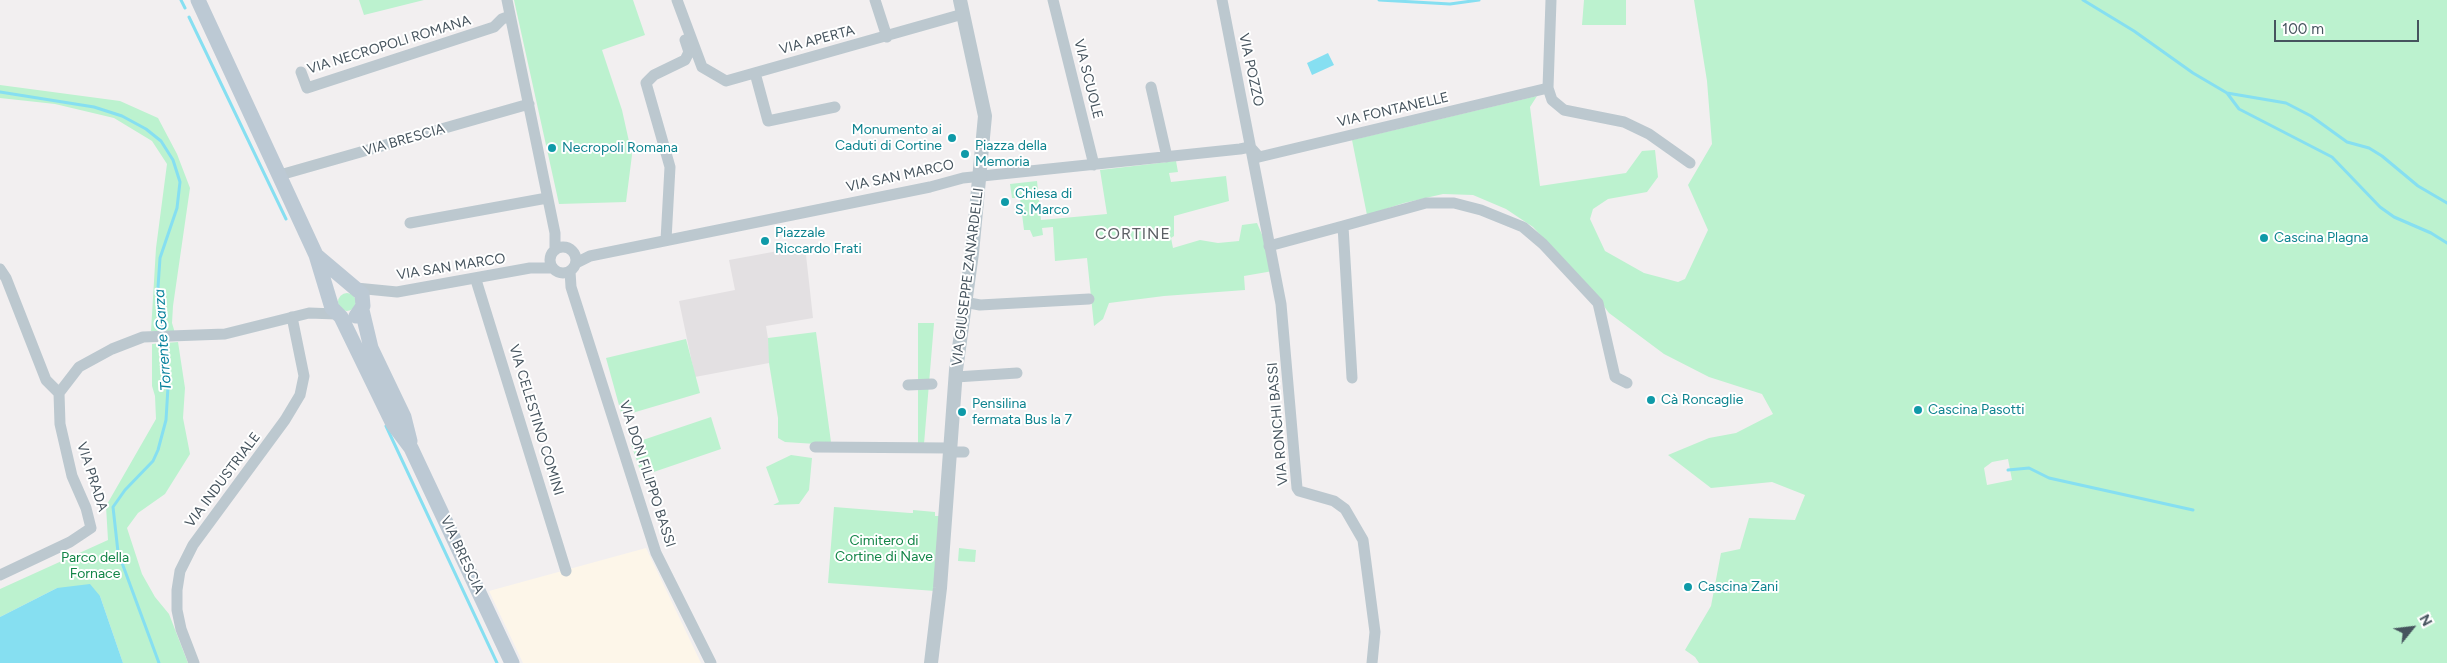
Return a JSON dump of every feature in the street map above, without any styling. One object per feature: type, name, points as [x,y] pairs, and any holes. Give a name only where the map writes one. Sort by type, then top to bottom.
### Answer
[{"type":"main road","name":"VIA BRESCIA","points":[[198,0],[316,255],[332,309],[393,424],[411,448],[512,663]]},
{"type":"main road","name":"VIA BRESCIA","points":[[316,255],[355,288],[363,298],[362,309],[371,348],[404,417],[411,448]]},
{"type":"main road","points":[[355,288],[341,287],[335,292],[332,309],[353,318],[362,309]]},
{"type":"street","points":[[507,0],[547,198],[563,261]]},
{"type":"street","points":[[666,240],[670,167],[646,82],[654,75],[685,60],[690,52],[669,0]]},
{"type":"street","name":"VIA APERTA","points":[[677,0],[702,67],[726,81],[887,37],[962,7]]},
{"type":"street","points":[[875,0],[887,37]]},
{"type":"street","name":"VIA SCUOLE","points":[[1053,0],[1094,165]]},
{"type":"street","name":"VIA POZZO","points":[[1222,0],[1250,146]]},
{"type":"street","points":[[1551,0],[1548,88],[1552,100],[1564,110],[1624,122],[1649,134],[1690,163]]},
{"type":"street","name":"VIA GIUSEPPE ZANARDELLI","points":[[931,663],[941,578],[949,450],[956,377],[964,302],[972,253],[986,116],[962,7]]},
{"type":"street","name":"VIA NECROPOLI ROMANA","points":[[301,72],[307,88],[494,27],[510,16]]},
{"type":"street","name":"VIA NECROPOLI ROMANA","points":[[494,27],[504,32],[513,30]]},
{"type":"street","points":[[755,73],[768,121],[835,107]]},
{"type":"street","points":[[1151,87],[1167,157]]},
{"type":"street","name":"VIA FONTANELLE","points":[[1250,146],[1259,157],[1548,88]]},
{"type":"street","name":"VIA BRESCIA","points":[[280,175],[529,104]]},
{"type":"street","name":"VIA SAN MARCO","points":[[355,288],[377,292],[397,292],[476,280],[980,175],[1094,165],[1250,146]]},
{"type":"street","name":"VIA RONCHI BASSI","points":[[1250,146],[1281,304],[1297,488],[1299,491],[1334,501],[1345,509],[1363,540],[1375,632],[1372,663]]},
{"type":"street","points":[[410,223],[547,198]]},
{"type":"street","points":[[1269,246],[1426,203],[1454,203],[1481,210],[1523,227],[1543,244],[1598,303],[1615,377],[1627,383]]},
{"type":"street","points":[[1343,226],[1352,378]]},
{"type":"street","name":"VIA DON FILIPPO BASSI","points":[[563,261],[656,553],[711,663]]},
{"type":"street","points":[[0,269],[6,278],[46,380],[59,393],[79,368],[112,349],[153,335],[225,334],[332,309]]},
{"type":"street","name":"VIA CELESTINO COMINI","points":[[476,280],[566,570]]},
{"type":"street","points":[[362,309],[377,292]]},
{"type":"street","points":[[964,302],[980,305],[1089,298]]},
{"type":"street","name":"VIA INDUSTRIALE","points":[[194,663],[178,619],[177,590],[180,571],[193,545],[285,420],[300,395],[304,376],[292,317]]},
{"type":"street","name":"VIA GIUSEPPE ZANARDELLI","points":[[956,377],[1017,373]]},
{"type":"street","points":[[908,385],[932,384]]},
{"type":"street","name":"VIA PRADA","points":[[0,575],[70,542],[91,528],[86,508],[72,476],[60,424],[59,393]]},
{"type":"street","points":[[815,447],[964,452]]},
{"type":"shaded area","points":[[805,246],[813,318],[766,326],[769,363],[695,377],[679,301],[735,290],[729,260]]},
{"type":"shaded area","points":[[646,548],[701,663],[523,663],[489,591]]},
{"type":"green space","points":[[359,0],[424,0],[364,15]]},
{"type":"green space","points":[[514,0],[633,0],[645,35],[602,50],[622,110],[632,155],[626,202],[559,204]]},
{"type":"green space","points":[[1584,0],[1626,0],[1626,25],[1582,25]]},
{"type":"green space","points":[[1694,0],[2447,0],[2447,663],[1699,663],[1695,657],[1685,650],[1711,606],[1721,553],[1740,549],[1749,518],[1795,520],[1805,495],[1772,482],[1711,488],[1668,455],[1709,438],[1736,433],[1773,414],[1762,394],[1709,377],[1664,354],[1609,313],[1594,293],[1533,227],[1506,209],[1473,195],[1443,194],[1404,203],[1367,215],[1352,140],[1537,96],[1530,107],[1540,186],[1626,173],[1642,151],[1655,150],[1658,177],[1647,192],[1608,199],[1593,209],[1590,219],[1605,251],[1644,273],[1678,282],[1685,279],[1708,230],[1688,185],[1712,144],[1707,81]],"holes":[[[2008,459],[2012,480],[1987,485],[1984,468],[1992,462]]]},
{"type":"green space","points":[[0,85],[120,101],[158,118],[177,154],[190,188],[173,306],[172,323],[175,333],[151,331],[156,248],[167,164],[152,141],[114,118],[55,104],[0,98]]},
{"type":"green space","points":[[1176,161],[1178,172],[1169,173],[1171,182],[1226,176],[1229,201],[1174,216],[1174,236],[1171,238],[1173,248],[1200,240],[1218,243],[1239,241],[1242,225],[1257,223],[1266,244],[1273,271],[1244,276],[1245,290],[1164,296],[1109,303],[1103,319],[1094,326],[1087,258],[1055,261],[1053,227],[1042,228],[1043,235],[1033,237],[1030,230],[1024,230],[1020,198],[1012,198],[1010,184],[1037,181],[1041,220],[1107,214],[1100,170]]},
{"type":"green space","points":[[347,293],[353,296],[356,302],[353,308],[347,311],[341,308],[338,302],[341,296]]},
{"type":"green space","points":[[918,323],[934,323],[924,444],[918,444]]},
{"type":"green space","points":[[816,332],[831,442],[816,444],[785,442],[778,438],[778,418],[769,363],[768,338]]},
{"type":"green space","points":[[686,339],[700,393],[622,416],[606,358]]},
{"type":"green space","name":"Parco della Fornace","points":[[178,342],[185,388],[183,418],[190,454],[165,494],[138,513],[127,528],[142,574],[155,597],[169,614],[188,663],[123,663],[100,596],[57,588],[0,617],[0,589],[108,540],[106,506],[156,419],[155,396],[152,386],[152,344]]},
{"type":"green space","points":[[711,417],[721,449],[642,476],[631,444]]},
{"type":"green space","points":[[791,455],[812,458],[809,490],[799,504],[773,505],[779,502],[766,467]]},
{"type":"green space","name":"Cimitero di Cortine di Nave","points":[[834,507],[910,513],[913,513],[913,510],[935,512],[935,516],[941,516],[935,591],[828,583]]},
{"type":"green space","points":[[959,548],[976,550],[975,562],[958,561]]},
{"type":"water","points":[[1328,53],[1334,65],[1312,75],[1307,63]]},
{"type":"water","points":[[90,584],[100,596],[123,663],[0,663],[0,617],[57,588]]},
{"type":"waterway","points":[[181,0],[185,8]]},
{"type":"waterway","points":[[1379,0],[1450,4],[1479,0]]},
{"type":"waterway","points":[[2083,0],[2134,31],[2193,73],[2227,93],[2239,109],[2332,157],[2380,207],[2394,217],[2431,233],[2447,243]]},
{"type":"waterway","points":[[189,17],[286,219]]},
{"type":"waterway","name":"Torrente Garza","points":[[0,92],[94,107],[122,116],[146,129],[161,141],[173,160],[180,182],[177,208],[160,258],[157,302],[165,338],[168,387],[166,420],[153,461],[125,490],[113,507],[118,552],[159,663]]},
{"type":"waterway","points":[[2227,93],[2286,103],[2311,116],[2347,142],[2369,148],[2382,156],[2418,186],[2447,203]]},
{"type":"waterway","points":[[386,426],[497,663]]},
{"type":"waterway","points":[[2008,470],[2029,468],[2049,478],[2193,510]]},
{"type":"waterway","name":"Torrente Garza","points":[[112,558],[118,552]]},
{"type":"place","name":"Monumento ai Caduti di Cortine","points":[[952,138]]},
{"type":"place","name":"Necropoli Romana","points":[[552,148]]},
{"type":"place","name":"Piazza della Memoria","points":[[965,154]]},
{"type":"place","name":"Chiesa di S. Marco","points":[[1005,202]]},
{"type":"place","name":"Cascina Plagna","points":[[2264,238]]},
{"type":"place","name":"Piazzale Riccardo Frati","points":[[765,241]]},
{"type":"place","name":"Cà Roncaglie","points":[[1651,400]]},
{"type":"place","name":"Cascina Pasotti","points":[[1918,410]]},
{"type":"place","name":"Pensilina fermata Bus la 7","points":[[962,412]]},
{"type":"place","name":"Cascina Zani","points":[[1688,587]]},
{"type":"district","name":"CORTINE","points":[[1133,234]]}]
